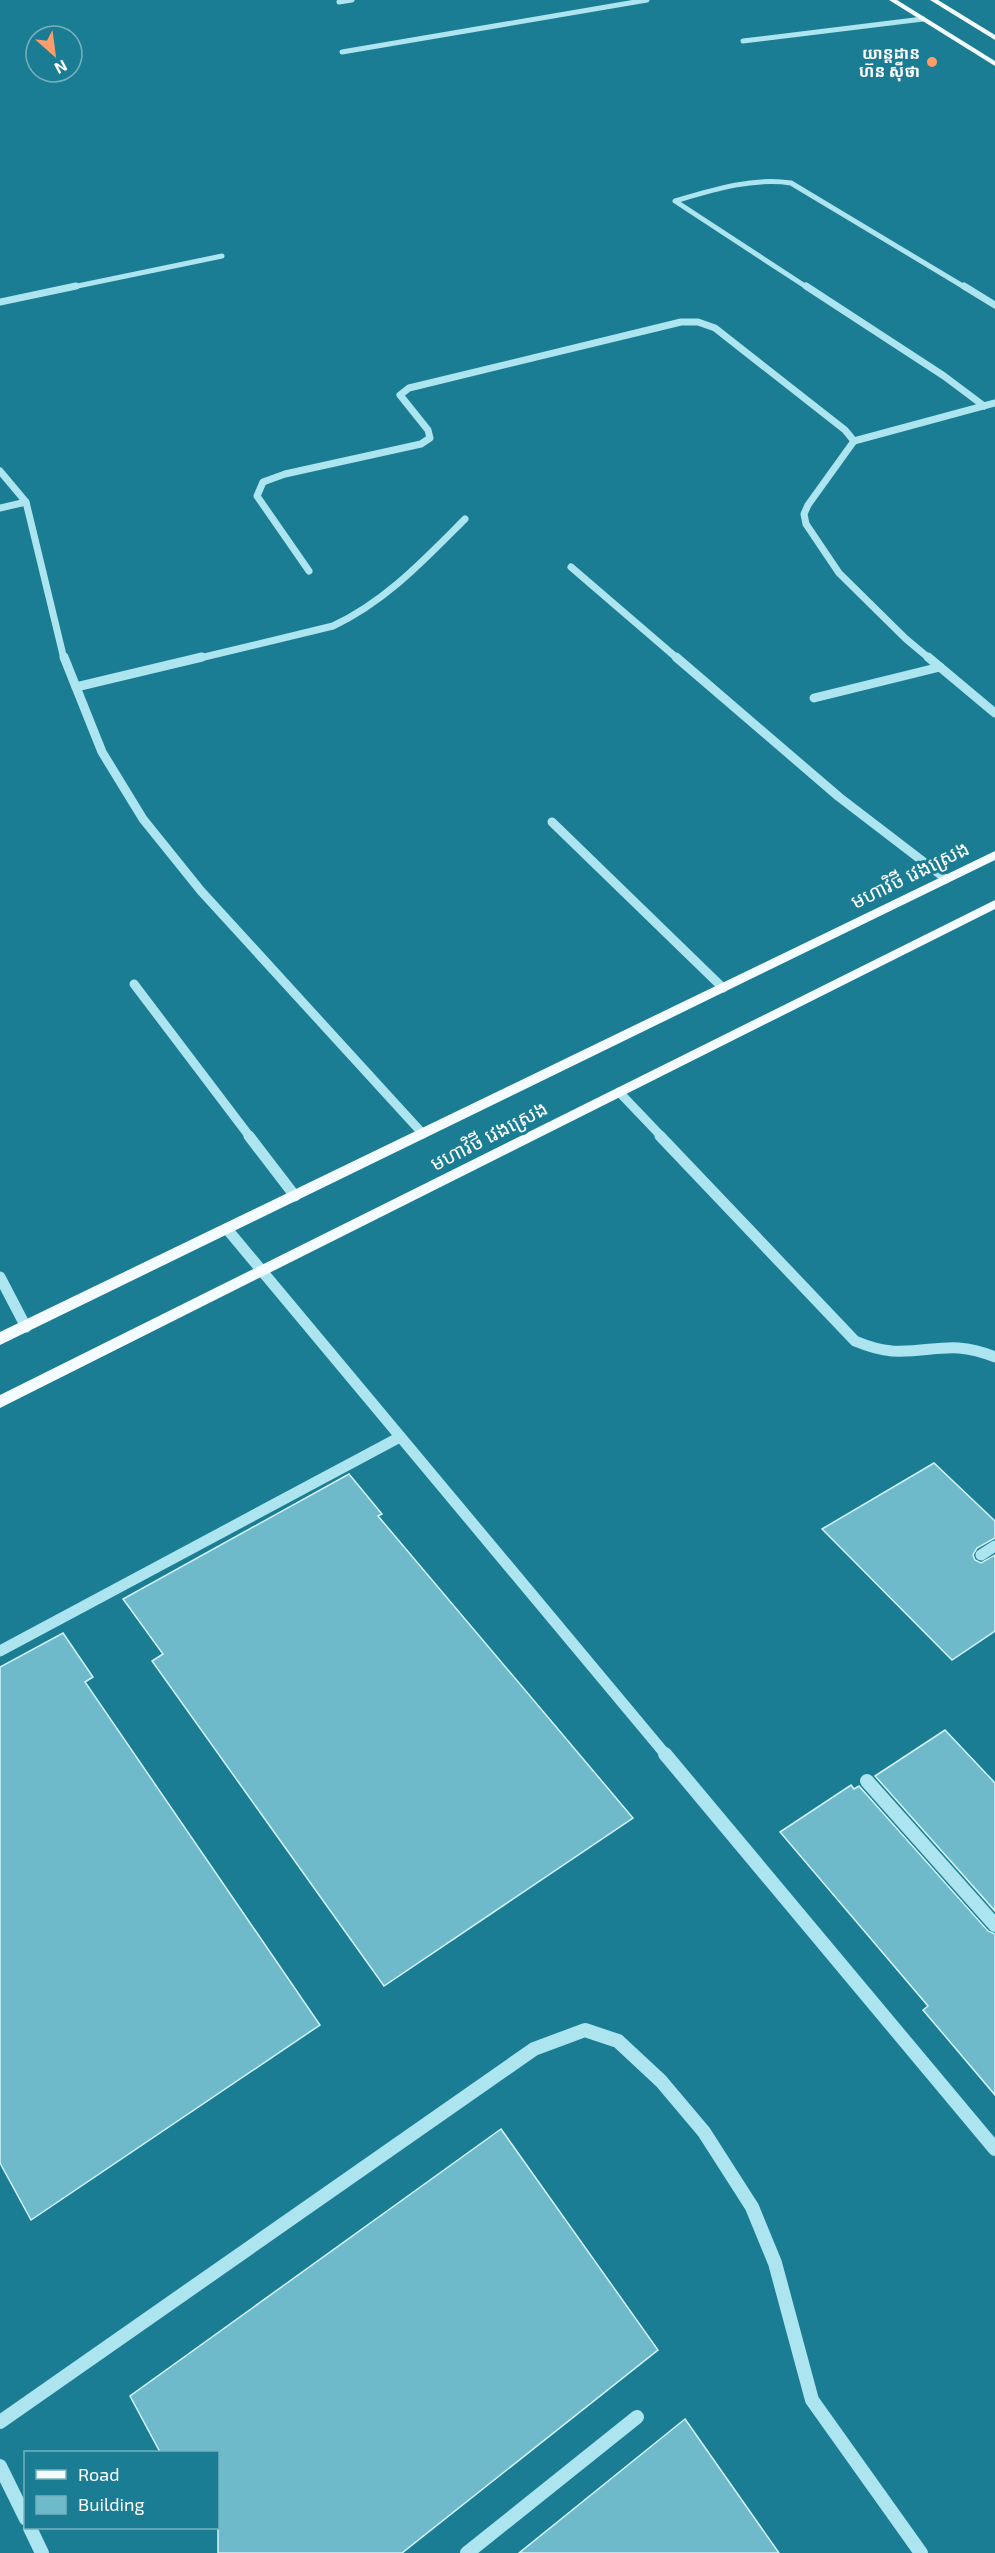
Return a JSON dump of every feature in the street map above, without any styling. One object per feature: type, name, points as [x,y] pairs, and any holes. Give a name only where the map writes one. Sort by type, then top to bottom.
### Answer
[{"type":"main road","points":[[892,0],[995,64]]},
{"type":"main road","points":[[933,0],[995,38]]},
{"type":"main road","name":"មហាវិថី វេងស្រេង","points":[[0,1339],[995,855]]},
{"type":"main road","name":"មហាវិថី វេងស្រេង","points":[[0,1402],[995,904]]},
{"type":"street","points":[[339,2],[352,0]]},
{"type":"street","points":[[342,52],[647,0]]},
{"type":"street","points":[[743,42],[923,19]]},
{"type":"street","points":[[984,406],[944,376],[675,201],[753,183],[781,180],[791,183],[995,305]]},
{"type":"street","points":[[0,302],[222,255]]},
{"type":"street","points":[[309,571],[257,496],[263,482],[285,474],[421,444],[430,438],[428,430],[400,395],[409,388],[659,327],[690,322],[715,328],[845,430],[854,441]]},
{"type":"street","points":[[995,403],[854,441],[804,514],[806,524],[839,573],[906,639],[995,712]]},
{"type":"street","points":[[0,471],[26,502],[62,653],[102,752],[143,819],[201,891],[423,1134]]},
{"type":"street","points":[[0,482],[12,484]]},
{"type":"street","points":[[0,508],[26,502]]},
{"type":"street","points":[[76,687],[333,626],[356,617],[375,605],[465,519]]},
{"type":"street","points":[[571,567],[839,797],[946,879]]},
{"type":"street","points":[[814,698],[940,667]]},
{"type":"street","points":[[552,822],[723,988]]},
{"type":"street","points":[[134,984],[295,1196]]},
{"type":"street","points":[[619,1092],[855,1341],[868,1348],[894,1353],[959,1345],[980,1349],[995,1357]]},
{"type":"street","points":[[227,1229],[995,2149]]},
{"type":"street","points":[[0,1277],[26,1327]]},
{"type":"street","points":[[0,1651],[400,1437]]},
{"type":"street","points":[[981,1555],[995,1546]]},
{"type":"street","points":[[867,1781],[995,1925]]},
{"type":"street","points":[[0,2422],[534,2049],[585,2030],[618,2041],[661,2081],[704,2132],[752,2206],[775,2263],[812,2400],[921,2553]]},
{"type":"street","points":[[467,2553],[637,2417]]},
{"type":"street","points":[[0,2466],[24,2515]]},
{"type":"street","points":[[30,2529],[42,2553]]},
{"type":"building","points":[[934,1463],[995,1521],[995,1538],[977,1548],[973,1555],[975,1560],[981,1563],[995,1555],[995,1631],[952,1660],[822,1529]]},
{"type":"building","points":[[349,1474],[382,1514],[378,1516],[633,1818],[384,1986],[152,1661],[163,1654],[123,1599]]},
{"type":"building","points":[[63,1633],[93,1677],[85,1682],[320,2025],[31,2220],[0,2163],[0,1667]]},
{"type":"building","points":[[945,1730],[995,1783],[995,1911],[875,1776]]},
{"type":"building","points":[[851,1785],[854,1789],[859,1786],[988,1931],[995,1934],[995,2095],[923,2010],[928,2006],[780,1832]]},
{"type":"building","points":[[501,2129],[658,2350],[402,2553],[218,2553],[219,2451],[159,2451],[130,2396]]},
{"type":"building","points":[[685,2419],[779,2553],[519,2553]]},
{"type":"place","name":"យាន្ដដ្ឋាន ហ៊ន ស៊ីថា","points":[[932,62]]}]
